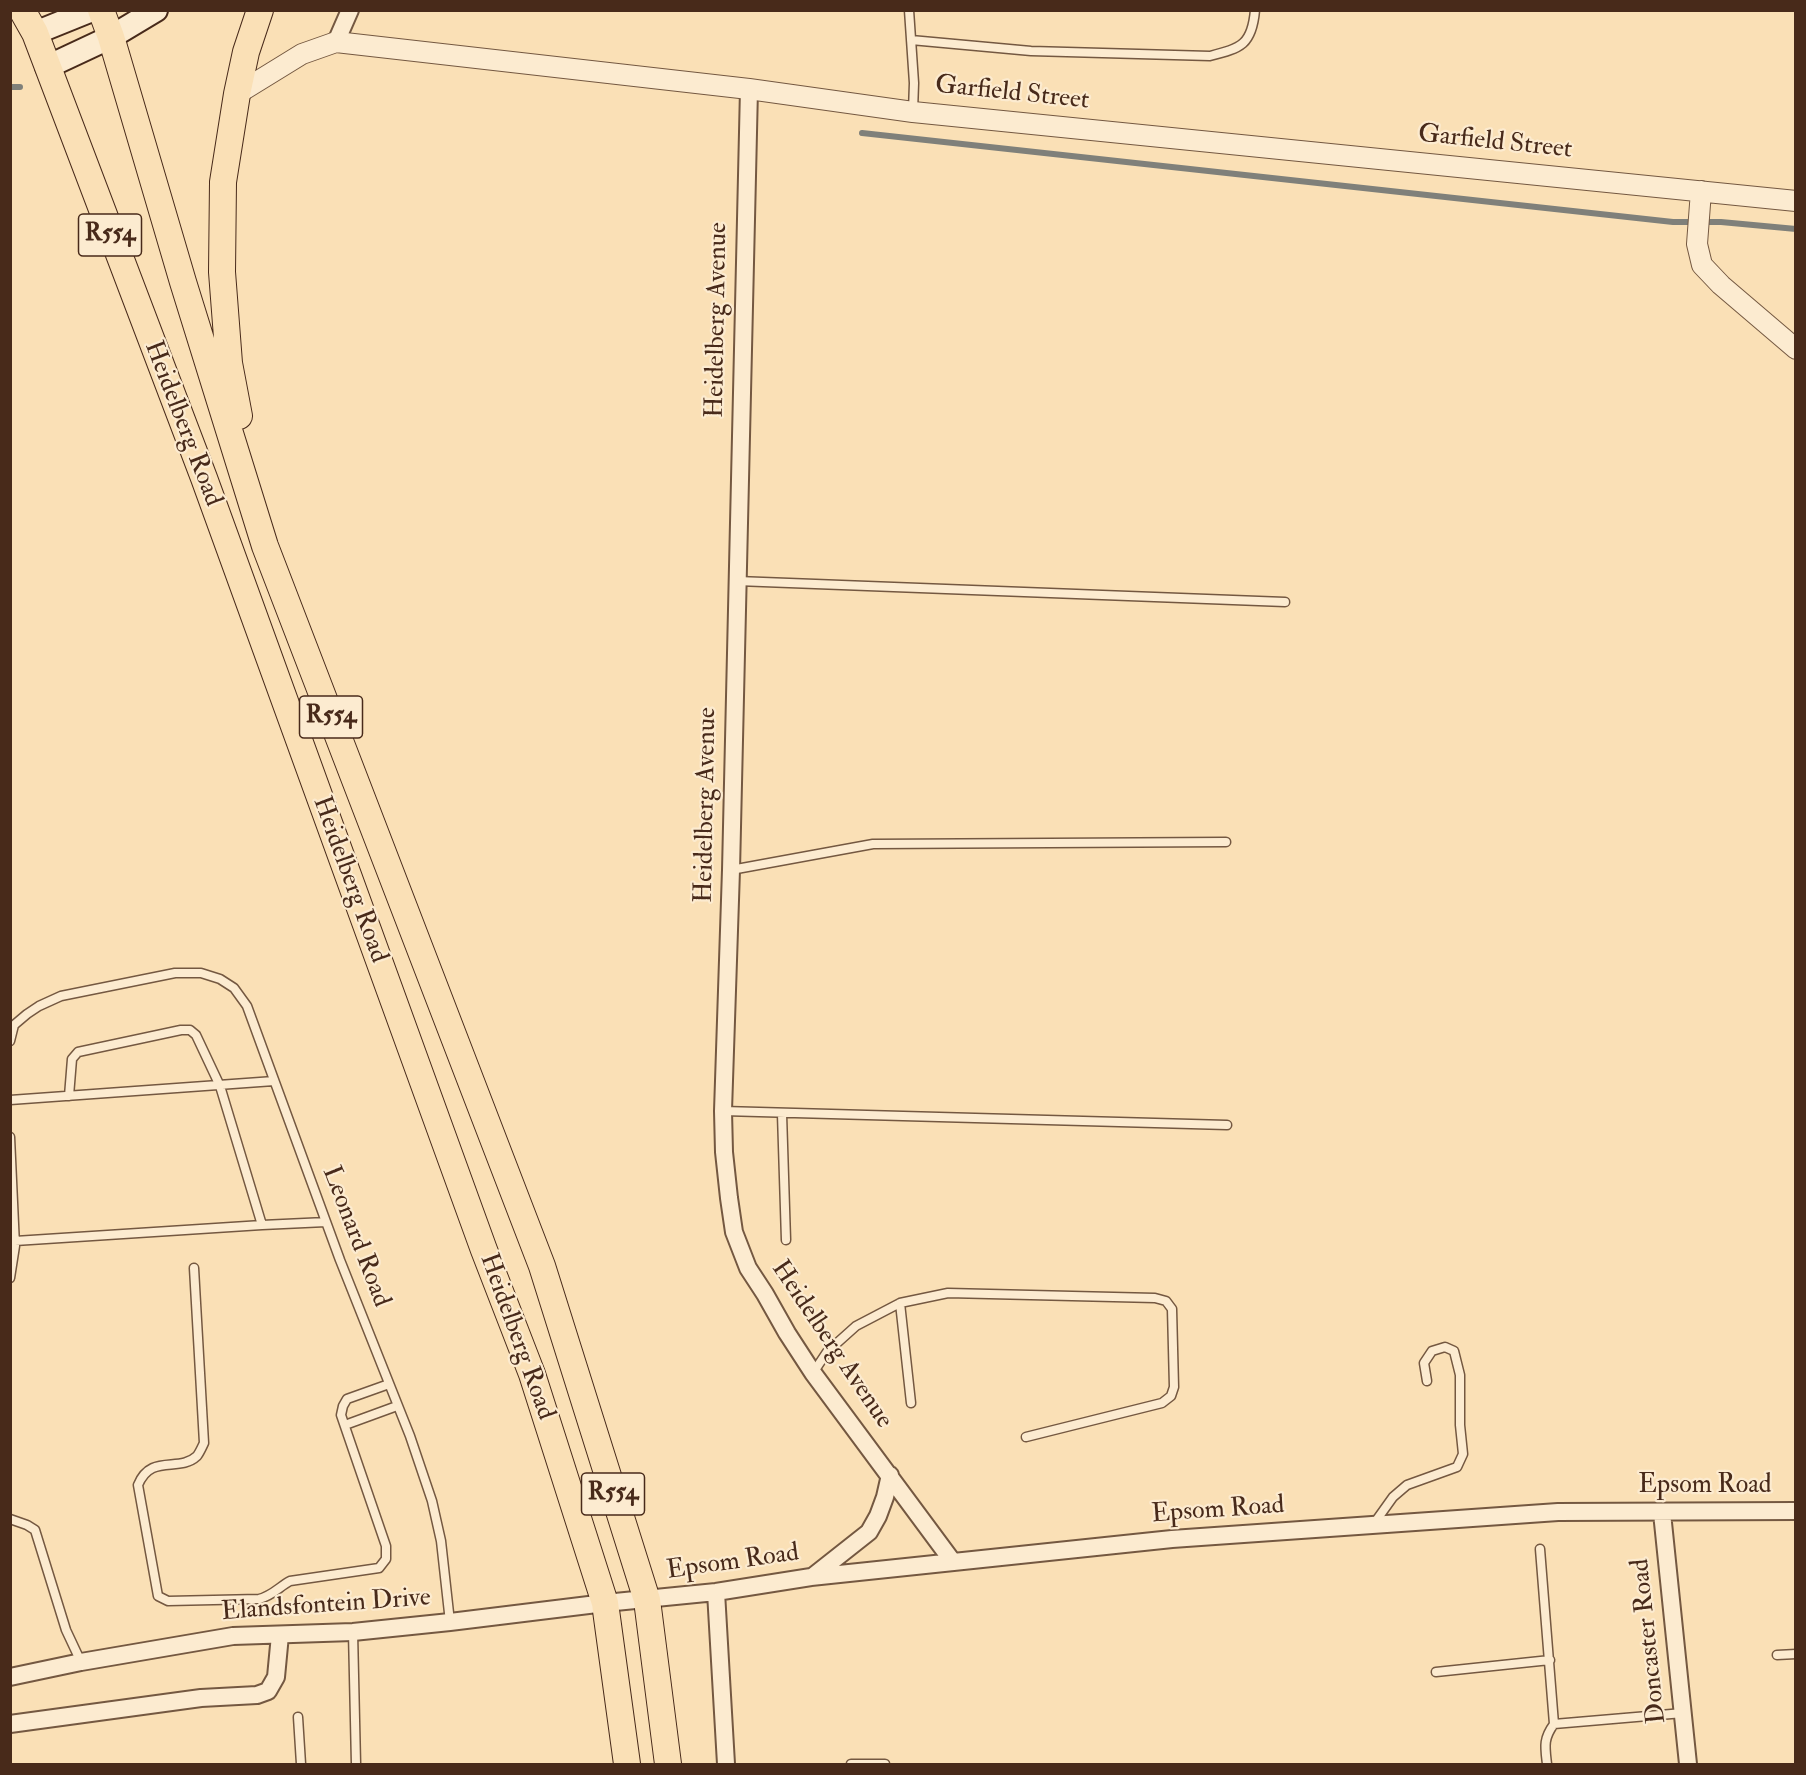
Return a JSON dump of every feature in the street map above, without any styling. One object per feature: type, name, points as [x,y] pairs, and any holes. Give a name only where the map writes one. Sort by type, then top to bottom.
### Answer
[{"type":"main road","name":"Heidelberg Road","points":[[22,10],[35,33],[204,478],[484,1250],[532,1374],[605,1603],[627,1764]]},
{"type":"main road","points":[[35,33],[92,10]]},
{"type":"main road","name":"Heidelberg Road","points":[[101,10],[265,546],[542,1266],[647,1600],[668,1764]]},
{"type":"main road","points":[[47,67],[111,37],[156,10]]},
{"type":"main road","points":[[260,10],[246,52],[223,182],[222,272],[229,363],[265,546]]},
{"type":"street","points":[[336,42],[350,10]]},
{"type":"street","name":"Garfield Street","points":[[237,94],[302,54],[336,42],[749,89],[913,112],[1796,201]]},
{"type":"street","name":"Heidelberg Avenue","points":[[749,89],[731,870],[723,1111],[724,1152],[734,1233],[748,1268],[813,1373],[953,1562]]},
{"type":"street","points":[[1701,191],[1697,244],[1702,265],[1721,285],[1796,349]]},
{"type":"street","points":[[811,1577],[869,1532],[878,1516],[890,1475]]},
{"type":"street","name":"Epsom Road","points":[[647,1600],[811,1577],[1172,1539],[1558,1512],[1796,1511]]},
{"type":"street","name":"Doncaster Road","points":[[1662,1513],[1688,1764]]},
{"type":"street","points":[[716,1592],[726,1764]]},
{"type":"street","name":"Elandsfontein Drive","points":[[10,1677],[81,1662],[233,1636],[353,1632],[647,1600]]},
{"type":"street","points":[[10,1724],[201,1698],[257,1695],[268,1691],[276,1677],[280,1635]]},
{"type":"lane","points":[[909,10],[914,83],[913,112]]},
{"type":"lane","points":[[911,40],[1031,51],[1210,56],[1235,50],[1247,40],[1254,24],[1255,10]]},
{"type":"lane","points":[[737,581],[1285,602]]},
{"type":"lane","points":[[731,870],[873,844],[1226,842]]},
{"type":"lane","name":"Leonard Road","points":[[10,1041],[14,1025],[39,1006],[61,996],[175,973],[201,973],[220,979],[234,988],[247,1006],[432,1501],[441,1541],[450,1622]]},
{"type":"lane","points":[[69,1096],[72,1059],[78,1052],[180,1030],[190,1030],[196,1035],[220,1086],[262,1225]]},
{"type":"lane","points":[[10,1100],[274,1082]]},
{"type":"lane","points":[[723,1111],[1227,1125]]},
{"type":"lane","points":[[783,1114],[786,1240]]},
{"type":"lane","points":[[10,1137],[15,1241],[10,1278]]},
{"type":"lane","points":[[15,1241],[326,1222]]},
{"type":"lane","points":[[194,1268],[204,1443],[198,1454],[191,1460],[152,1468],[143,1474],[138,1485],[158,1596],[168,1601],[259,1599],[268,1597],[290,1581],[379,1568],[386,1559],[386,1546],[341,1415],[347,1399],[389,1384]]},
{"type":"lane","points":[[813,1373],[826,1352],[856,1326],[900,1304],[948,1293],[1155,1298],[1166,1301],[1172,1309],[1174,1387],[1171,1396],[1162,1403],[1026,1437]]},
{"type":"lane","points":[[900,1304],[911,1403]]},
{"type":"lane","points":[[1373,1525],[1392,1497],[1407,1485],[1457,1467],[1462,1454],[1460,1375],[1454,1351],[1444,1347],[1432,1351],[1424,1363],[1427,1381]]},
{"type":"lane","points":[[345,1425],[398,1406]]},
{"type":"lane","points":[[10,1519],[35,1530],[66,1630],[81,1662]]},
{"type":"lane","points":[[1540,1549],[1554,1724],[1547,1734],[1545,1744],[1547,1764]]},
{"type":"lane","points":[[353,1632],[356,1764]]},
{"type":"lane","points":[[1777,1655],[1796,1654]]},
{"type":"lane","points":[[1436,1672],[1550,1660]]},
{"type":"lane","points":[[1554,1724],[1683,1713]]},
{"type":"lane","points":[[298,1717],[301,1764]]},
{"type":"lane","points":[[851,1764],[885,1764]]},
{"type":"waterway","points":[[10,87],[20,87]]},
{"type":"waterway","points":[[862,133],[1673,222],[1721,222],[1796,229]]}]
